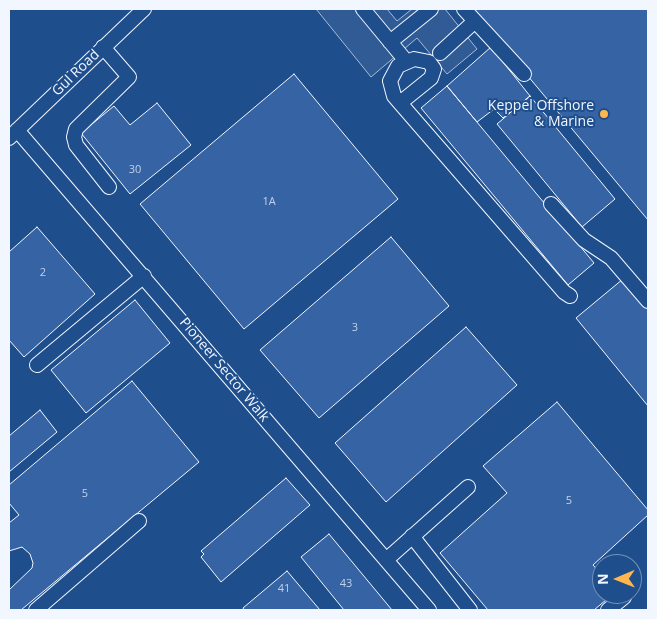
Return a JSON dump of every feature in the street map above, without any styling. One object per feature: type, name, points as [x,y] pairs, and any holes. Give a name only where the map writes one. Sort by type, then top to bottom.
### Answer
[{"type":"street","name":"Gul Road","points":[[13,134],[144,9]]},
{"type":"street","points":[[363,9],[406,61]]},
{"type":"street","points":[[390,42],[431,9]]},
{"type":"street","points":[[464,9],[524,74]]},
{"type":"street","points":[[440,53],[475,21]]},
{"type":"street","points":[[103,47],[129,77],[76,129],[74,137],[76,145],[109,187]]},
{"type":"street","points":[[400,103],[431,78],[434,72],[432,65],[424,59],[406,61],[398,66],[390,81],[394,96],[400,103],[564,292],[570,296]]},
{"type":"street","name":"Pioneer Sector Walk","points":[[13,134],[144,276],[429,610]]},
{"type":"street","points":[[551,204],[584,240],[611,258],[648,301]]},
{"type":"street","points":[[37,365],[144,276]]},
{"type":"street","points":[[386,560],[468,487]]},
{"type":"street","points":[[36,610],[139,521]]},
{"type":"street","points":[[412,536],[470,610]]},
{"type":"shaded area","points":[[316,9],[387,9],[397,21],[412,9],[445,9],[477,49],[447,74],[417,38],[371,77]]},
{"type":"building","name":"Keppel Offshore & Marine","points":[[472,9],[648,9],[648,220]]},
{"type":"building","points":[[491,47],[530,96],[503,118],[494,109],[477,122],[447,86]]},
{"type":"building","points":[[294,74],[398,199],[244,329],[140,204]]},
{"type":"building","points":[[447,86],[594,263],[568,285],[421,108]]},
{"type":"building","points":[[530,96],[615,199],[582,227],[497,124]]},
{"type":"building","points":[[157,103],[191,145],[130,194],[81,133],[114,106],[130,125]]},
{"type":"building","points":[[37,227],[95,294],[24,357],[9,340],[9,252]]},
{"type":"building","points":[[391,237],[449,306],[319,418],[260,350]]},
{"type":"building","points":[[623,279],[648,310],[648,406],[576,318]]},
{"type":"building","points":[[135,300],[170,343],[86,413],[51,370]]},
{"type":"building","points":[[466,327],[517,385],[386,502],[335,443]]},
{"type":"building","points":[[132,381],[199,462],[21,610],[9,610],[9,590],[32,568],[33,563],[30,554],[22,547],[9,551],[9,523],[19,515],[9,503],[9,485]]},
{"type":"building","points":[[557,402],[648,510],[648,515],[605,554],[592,554],[592,604],[601,604],[594,610],[488,610],[440,553],[507,493],[483,466]]},
{"type":"building","points":[[40,410],[57,432],[9,472],[9,436]]},
{"type":"building","points":[[286,478],[310,505],[221,582],[201,557],[204,554],[201,551]]},
{"type":"building","points":[[329,534],[392,610],[344,610],[301,557]]},
{"type":"building","points":[[287,571],[320,610],[244,610],[243,608]]},
{"type":"place","name":"Keppel Offshore & Marine","points":[[604,114]]}]
